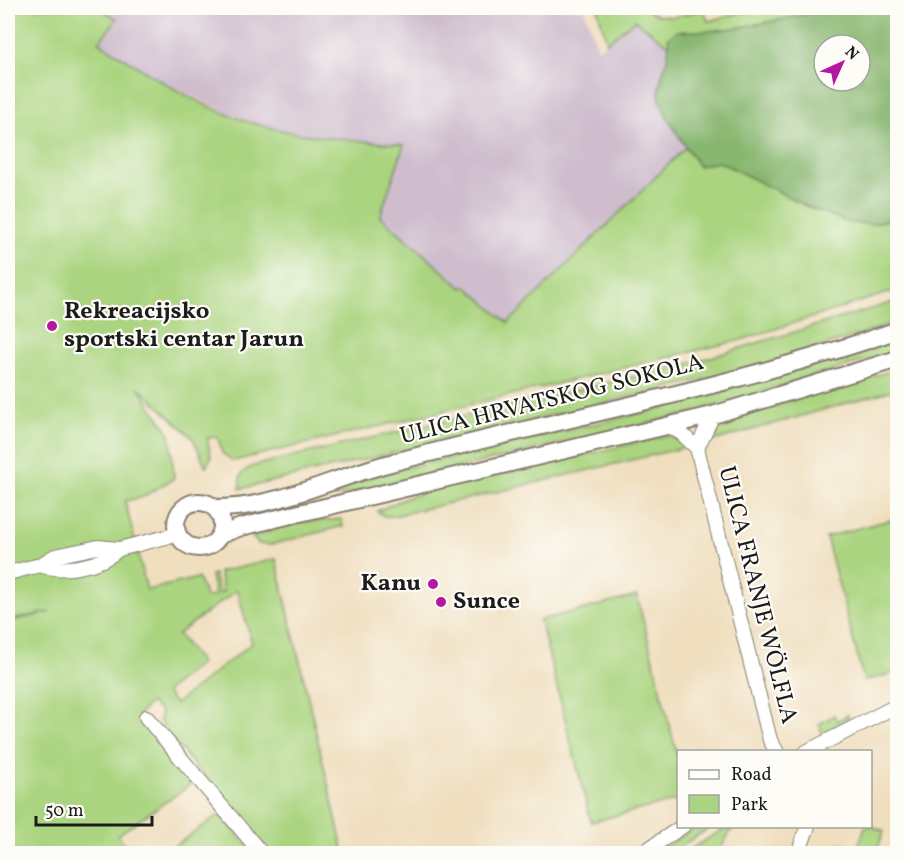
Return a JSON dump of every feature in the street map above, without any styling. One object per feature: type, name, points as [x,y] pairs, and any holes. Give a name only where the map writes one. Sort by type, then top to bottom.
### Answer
[{"type":"street","name":"ULICA HRVATSKOG SOKOLA","points":[[216,508],[249,505],[319,488],[387,464],[699,389],[897,330]]},
{"type":"street","name":"ULICA HRVATSKOG SOKOLA","points":[[220,535],[249,525],[713,415],[897,360]]},
{"type":"street","name":"ULICA FRANJE WÖLFLA","points":[[697,448],[713,415]]},
{"type":"street","name":"ULICA FRANJE WÖLFLA","points":[[669,426],[681,433],[697,448],[770,740],[776,750]]},
{"type":"street","points":[[204,502],[216,508],[223,521],[220,535],[212,545],[199,548],[186,544],[178,534],[176,520],[183,507],[189,503],[204,502]]},
{"type":"street","points":[[8,573],[40,565],[55,556],[98,547],[119,549],[178,534]]},
{"type":"street","points":[[810,750],[897,705]]},
{"type":"street","points":[[146,717],[262,854]]},
{"type":"street","points":[[641,854],[680,828]]},
{"type":"street","points":[[798,854],[807,828]]},
{"type":"shaded area","points":[[100,8],[584,8],[598,49],[635,20],[670,46],[659,94],[675,130],[686,147],[508,323],[466,286],[462,288],[402,238],[380,216],[404,145],[312,136],[262,126],[228,113],[163,83],[99,42],[117,19]]},
{"type":"green space","points":[[8,8],[100,8],[117,19],[99,42],[199,102],[263,126],[333,138],[404,145],[380,216],[462,288],[466,286],[508,323],[686,147],[699,166],[718,162],[724,164],[808,207],[850,223],[897,218],[897,290],[741,340],[233,461],[222,453],[218,437],[207,438],[211,457],[206,467],[193,438],[138,387],[170,434],[174,478],[143,497],[125,501],[147,590],[198,578],[206,597],[215,596],[211,575],[214,574],[219,593],[223,592],[219,572],[276,559],[344,853],[268,853],[168,734],[159,720],[161,712],[150,703],[138,716],[194,782],[118,835],[133,853],[13,853],[8,827],[8,622],[50,612],[8,620]],"holes":[[[237,590],[252,643],[175,704],[166,692],[201,663],[178,634]]]},
{"type":"green space","points":[[597,8],[643,8],[657,15],[673,17],[704,10],[708,21],[762,8],[836,8],[735,28],[695,32],[677,31],[670,46],[635,20],[607,42]]},
{"type":"green space","points":[[836,8],[897,8],[897,218],[872,224],[850,223],[808,207],[724,164],[718,162],[699,166],[675,131],[660,101],[659,93],[668,52],[668,38],[677,31],[695,32],[735,28]]},
{"type":"green space","points":[[897,301],[897,320],[895,321],[875,330],[752,368],[240,489],[243,472],[260,464],[684,365]]},
{"type":"green space","points":[[897,340],[897,351],[692,413],[248,517],[247,512],[329,493],[375,475],[663,408]]},
{"type":"green space","points":[[897,369],[897,389],[709,442],[715,429],[724,421]]},
{"type":"green space","points":[[670,435],[687,447],[394,516],[384,516],[377,511],[413,495],[439,488]]},
{"type":"green space","points":[[897,518],[897,672],[864,681],[826,537]]},
{"type":"green space","points":[[341,519],[343,526],[270,545],[259,544],[252,537],[293,523]]},
{"type":"green space","points":[[637,596],[677,755],[677,800],[591,822],[540,620]]},
{"type":"green space","points":[[834,715],[837,721],[848,715],[848,721],[823,735],[819,724]]},
{"type":"green space","points":[[219,815],[256,853],[163,854]]},
{"type":"green space","points":[[872,826],[884,831],[876,853],[835,853],[839,843],[857,849],[865,828]]},
{"type":"green space","points":[[695,828],[709,828],[670,853],[655,853]]},
{"type":"green space","points":[[725,828],[732,828],[718,853],[684,853]]},
{"type":"tram line","points":[[652,8],[668,13],[699,8]]},
{"type":"place","name":"Rekreacijsko sportski centar Jarun","points":[[52,326]]},
{"type":"place","name":"Kanu","points":[[433,584]]},
{"type":"place","name":"Sunce","points":[[441,602]]}]
